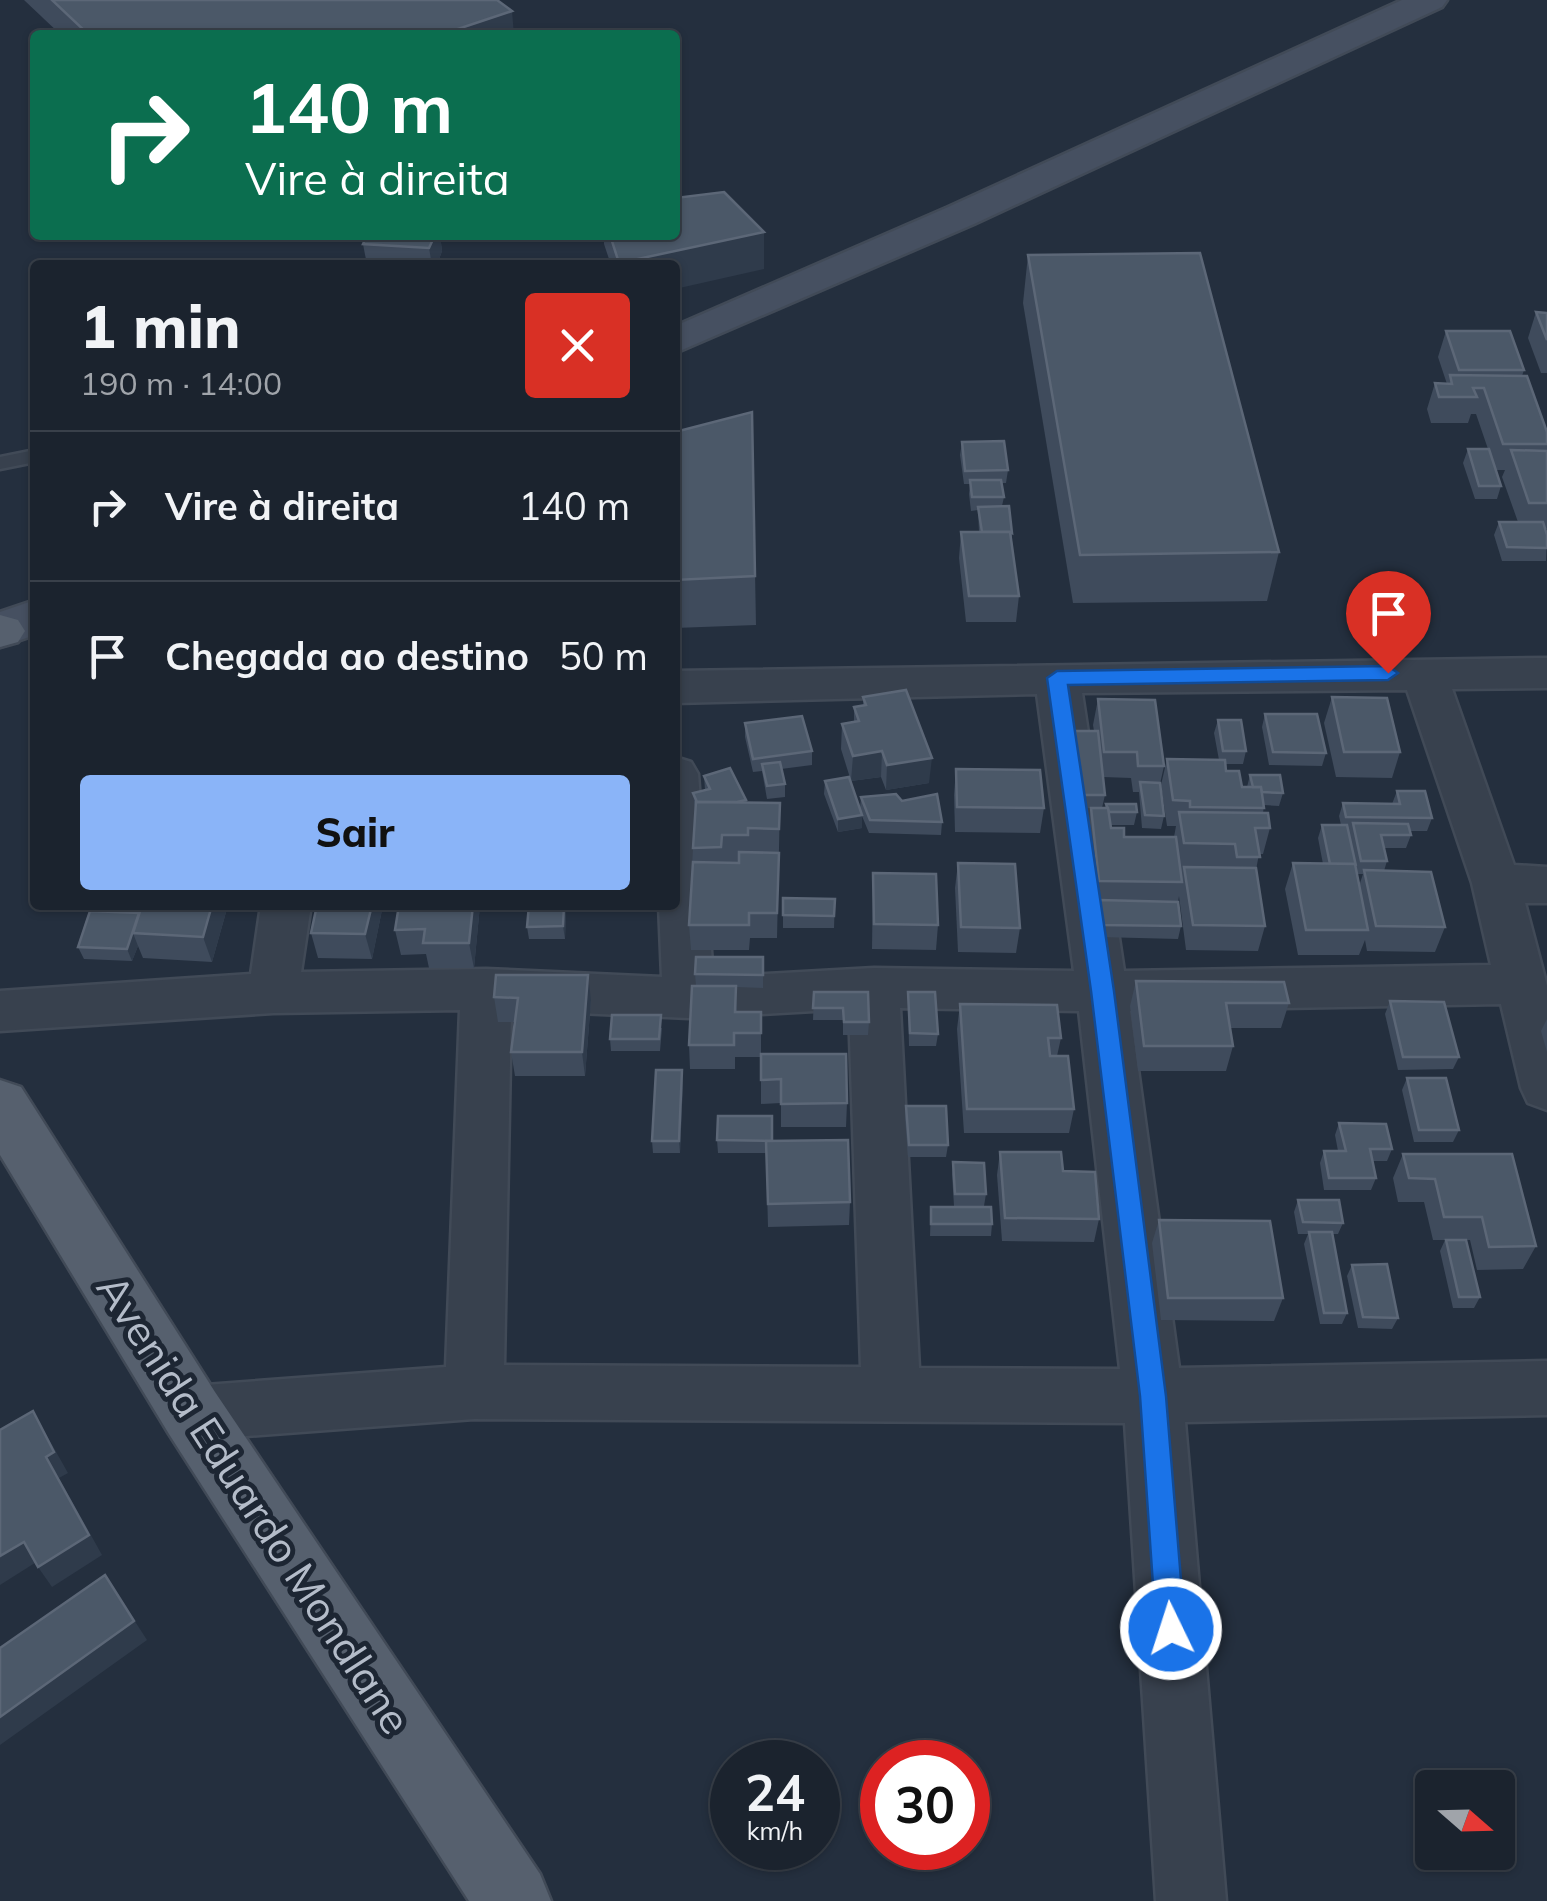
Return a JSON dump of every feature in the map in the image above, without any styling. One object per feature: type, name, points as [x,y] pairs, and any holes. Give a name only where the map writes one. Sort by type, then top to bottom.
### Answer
[{"type":"main road","points":[[680,339],[960,216],[1430,0]]},
{"type":"main road","points":[[0,631],[30,618]]},
{"type":"main road","name":"Avenida Eduardo Mondlane","points":[[0,1104],[192,1413],[513,1901]]},
{"type":"street","points":[[1424,673],[1496,883],[1547,1088]]},
{"type":"street","points":[[680,687],[1057,678],[1547,674]]},
{"type":"street","points":[[1057,678],[1102,991],[1153,1396],[1191,1901]]},
{"type":"street","points":[[680,854],[689,998]]},
{"type":"street","points":[[1496,883],[1547,885]]},
{"type":"street","points":[[274,993],[285,910]]},
{"type":"street","points":[[0,1011],[274,993],[486,990],[689,998],[874,988],[1102,991],[1520,984]]},
{"type":"street","points":[[874,988],[892,1394]]},
{"type":"street","points":[[474,1392],[486,990]]},
{"type":"street","points":[[192,1413],[474,1392],[1153,1396],[1547,1388]]},
{"type":"lane","points":[[0,462],[30,457]]},
{"type":"building","points":[[52,0],[497,0],[512,11],[455,30],[84,30]]},
{"type":"building","points":[[724,192],[764,232],[618,260],[612,240],[680,240],[680,197]]},
{"type":"building","points":[[365,240],[433,240],[429,248],[363,244]]},
{"type":"building","points":[[1200,253],[1279,552],[1080,555],[1028,255]]},
{"type":"building","points":[[1536,312],[1547,313],[1547,340]]},
{"type":"building","points":[[1446,331],[1510,331],[1524,370],[1459,370]]},
{"type":"building","points":[[1450,375],[1527,376],[1547,432],[1547,444],[1503,444],[1484,388],[1473,388],[1477,397],[1439,397],[1435,383],[1452,384]]},
{"type":"building","points":[[752,412],[755,576],[680,580],[680,431]]},
{"type":"building","points":[[1004,441],[1008,470],[965,471],[962,442]]},
{"type":"building","points":[[1468,449],[1489,449],[1501,486],[1479,486]]},
{"type":"building","points":[[1511,450],[1547,451],[1547,503],[1529,503]]},
{"type":"building","points":[[970,480],[1001,480],[1004,497],[972,497]]},
{"type":"building","points":[[1009,506],[1012,533],[982,532],[978,507]]},
{"type":"building","points":[[1499,522],[1543,522],[1547,548],[1507,547]]},
{"type":"building","points":[[961,532],[1010,532],[1019,596],[969,596]]},
{"type":"building","points":[[906,690],[932,758],[887,765],[882,751],[853,756],[842,724],[859,721],[854,707],[866,705],[863,697]]},
{"type":"building","points":[[1332,697],[1387,698],[1400,752],[1344,752]]},
{"type":"building","points":[[1098,699],[1155,700],[1164,766],[1138,766],[1137,752],[1104,752]]},
{"type":"building","points":[[1265,714],[1317,714],[1326,753],[1273,752]]},
{"type":"building","points":[[802,716],[812,751],[753,759],[745,723]]},
{"type":"building","points":[[1218,720],[1241,720],[1246,751],[1223,751]]},
{"type":"building","points":[[1075,731],[1098,731],[1105,795],[1082,795]]},
{"type":"building","points":[[1167,759],[1225,760],[1226,771],[1239,771],[1242,787],[1261,787],[1264,808],[1190,807],[1190,801],[1173,800]]},
{"type":"building","points":[[780,762],[785,784],[767,786],[762,764]]},
{"type":"building","points":[[730,768],[746,800],[697,802],[693,793],[710,789],[704,776]]},
{"type":"building","points":[[956,769],[1040,770],[1044,808],[957,807]]},
{"type":"building","points":[[1250,775],[1280,775],[1283,793],[1262,792],[1261,787],[1253,787]]},
{"type":"building","points":[[849,777],[862,815],[838,819],[825,781]]},
{"type":"building","points":[[1140,782],[1160,783],[1164,816],[1145,815]]},
{"type":"building","points":[[1397,791],[1425,791],[1432,818],[1346,817],[1343,803],[1400,804]]},
{"type":"building","points":[[896,794],[902,801],[937,794],[942,822],[870,820],[861,797]]},
{"type":"building","points":[[696,802],[780,803],[779,829],[748,828],[748,835],[722,835],[721,847],[693,848]]},
{"type":"building","points":[[1106,804],[1136,804],[1137,812],[1109,812]]},
{"type":"building","points":[[1091,808],[1108,808],[1111,828],[1124,828],[1124,837],[1176,837],[1182,882],[1099,881]]},
{"type":"building","points":[[1179,812],[1268,813],[1270,828],[1255,828],[1260,857],[1237,857],[1235,844],[1184,843]]},
{"type":"building","points":[[1353,823],[1408,824],[1411,835],[1381,835],[1387,861],[1361,861]]},
{"type":"building","points":[[1322,825],[1347,825],[1356,866],[1330,864]]},
{"type":"building","points":[[739,852],[779,853],[777,913],[749,913],[749,925],[689,925],[693,862],[739,863]]},
{"type":"building","points":[[958,863],[1015,864],[1020,928],[961,927]]},
{"type":"building","points":[[1293,863],[1355,864],[1368,930],[1306,930]]},
{"type":"building","points":[[1184,867],[1256,868],[1265,926],[1193,925]]},
{"type":"building","points":[[1364,870],[1431,872],[1445,927],[1376,926]]},
{"type":"building","points":[[873,873],[936,874],[938,925],[874,924]]},
{"type":"building","points":[[783,898],[835,899],[834,916],[783,915]]},
{"type":"building","points":[[1099,900],[1178,902],[1181,926],[1101,925]]},
{"type":"building","points":[[140,910],[211,910],[203,937],[133,933]]},
{"type":"building","points":[[316,910],[371,910],[365,934],[311,933]]},
{"type":"building","points":[[398,910],[472,910],[469,943],[423,943],[425,929],[395,930]]},
{"type":"building","points":[[529,910],[564,910],[563,926],[527,927]]},
{"type":"building","points":[[90,911],[139,913],[127,949],[78,947]]},
{"type":"building","points":[[696,957],[763,957],[763,975],[695,974]]},
{"type":"building","points":[[496,975],[588,975],[582,1052],[511,1052],[518,998],[494,997]]},
{"type":"building","points":[[1136,981],[1284,982],[1289,1003],[1226,1003],[1233,1046],[1144,1046]]},
{"type":"building","points":[[692,986],[736,986],[735,1012],[761,1012],[761,1033],[734,1033],[734,1045],[689,1045]]},
{"type":"building","points":[[814,992],[868,992],[869,1022],[844,1022],[843,1008],[813,1008]]},
{"type":"building","points":[[908,992],[935,992],[938,1034],[910,1033]]},
{"type":"building","points":[[1390,1001],[1444,1002],[1459,1057],[1403,1057]]},
{"type":"building","points":[[960,1004],[1057,1005],[1061,1038],[1048,1038],[1050,1056],[1068,1056],[1074,1109],[967,1109]]},
{"type":"building","points":[[612,1015],[661,1015],[659,1039],[610,1039]]},
{"type":"building","points":[[761,1054],[846,1054],[847,1103],[781,1104],[781,1079],[761,1080]]},
{"type":"building","points":[[656,1070],[682,1070],[679,1141],[652,1141]]},
{"type":"building","points":[[1407,1078],[1446,1078],[1459,1130],[1419,1130]]},
{"type":"building","points":[[906,1106],[946,1106],[948,1145],[909,1145]]},
{"type":"building","points":[[718,1116],[772,1116],[772,1141],[717,1140]]},
{"type":"building","points":[[1339,1123],[1386,1124],[1392,1149],[1370,1149],[1376,1178],[1329,1178],[1324,1151],[1346,1151]]},
{"type":"building","points":[[848,1140],[850,1202],[768,1204],[766,1141]]},
{"type":"building","points":[[1000,1152],[1061,1152],[1063,1171],[1095,1172],[1099,1219],[1005,1218]]},
{"type":"building","points":[[1403,1154],[1512,1154],[1536,1246],[1489,1247],[1482,1217],[1444,1217],[1435,1179],[1409,1178]]},
{"type":"building","points":[[953,1162],[984,1163],[986,1194],[955,1194]]},
{"type":"building","points":[[1298,1200],[1339,1200],[1343,1223],[1303,1222]]},
{"type":"building","points":[[931,1207],[991,1207],[992,1224],[931,1224]]},
{"type":"building","points":[[1159,1220],[1270,1221],[1283,1298],[1168,1298]]},
{"type":"building","points":[[1309,1232],[1332,1232],[1347,1313],[1324,1313]]},
{"type":"building","points":[[1446,1240],[1466,1240],[1480,1297],[1459,1297]]},
{"type":"building","points":[[1387,1264],[1398,1318],[1363,1317],[1352,1265]]},
{"type":"building","points":[[33,1411],[54,1452],[46,1457],[89,1535],[38,1567],[24,1542],[0,1556],[0,1430]]},
{"type":"building","points":[[105,1575],[134,1621],[0,1717],[0,1648]]},
{"type":"route","points":[[1171,1629],[1153,1396],[1102,991],[1057,678],[1388,673]]}]
